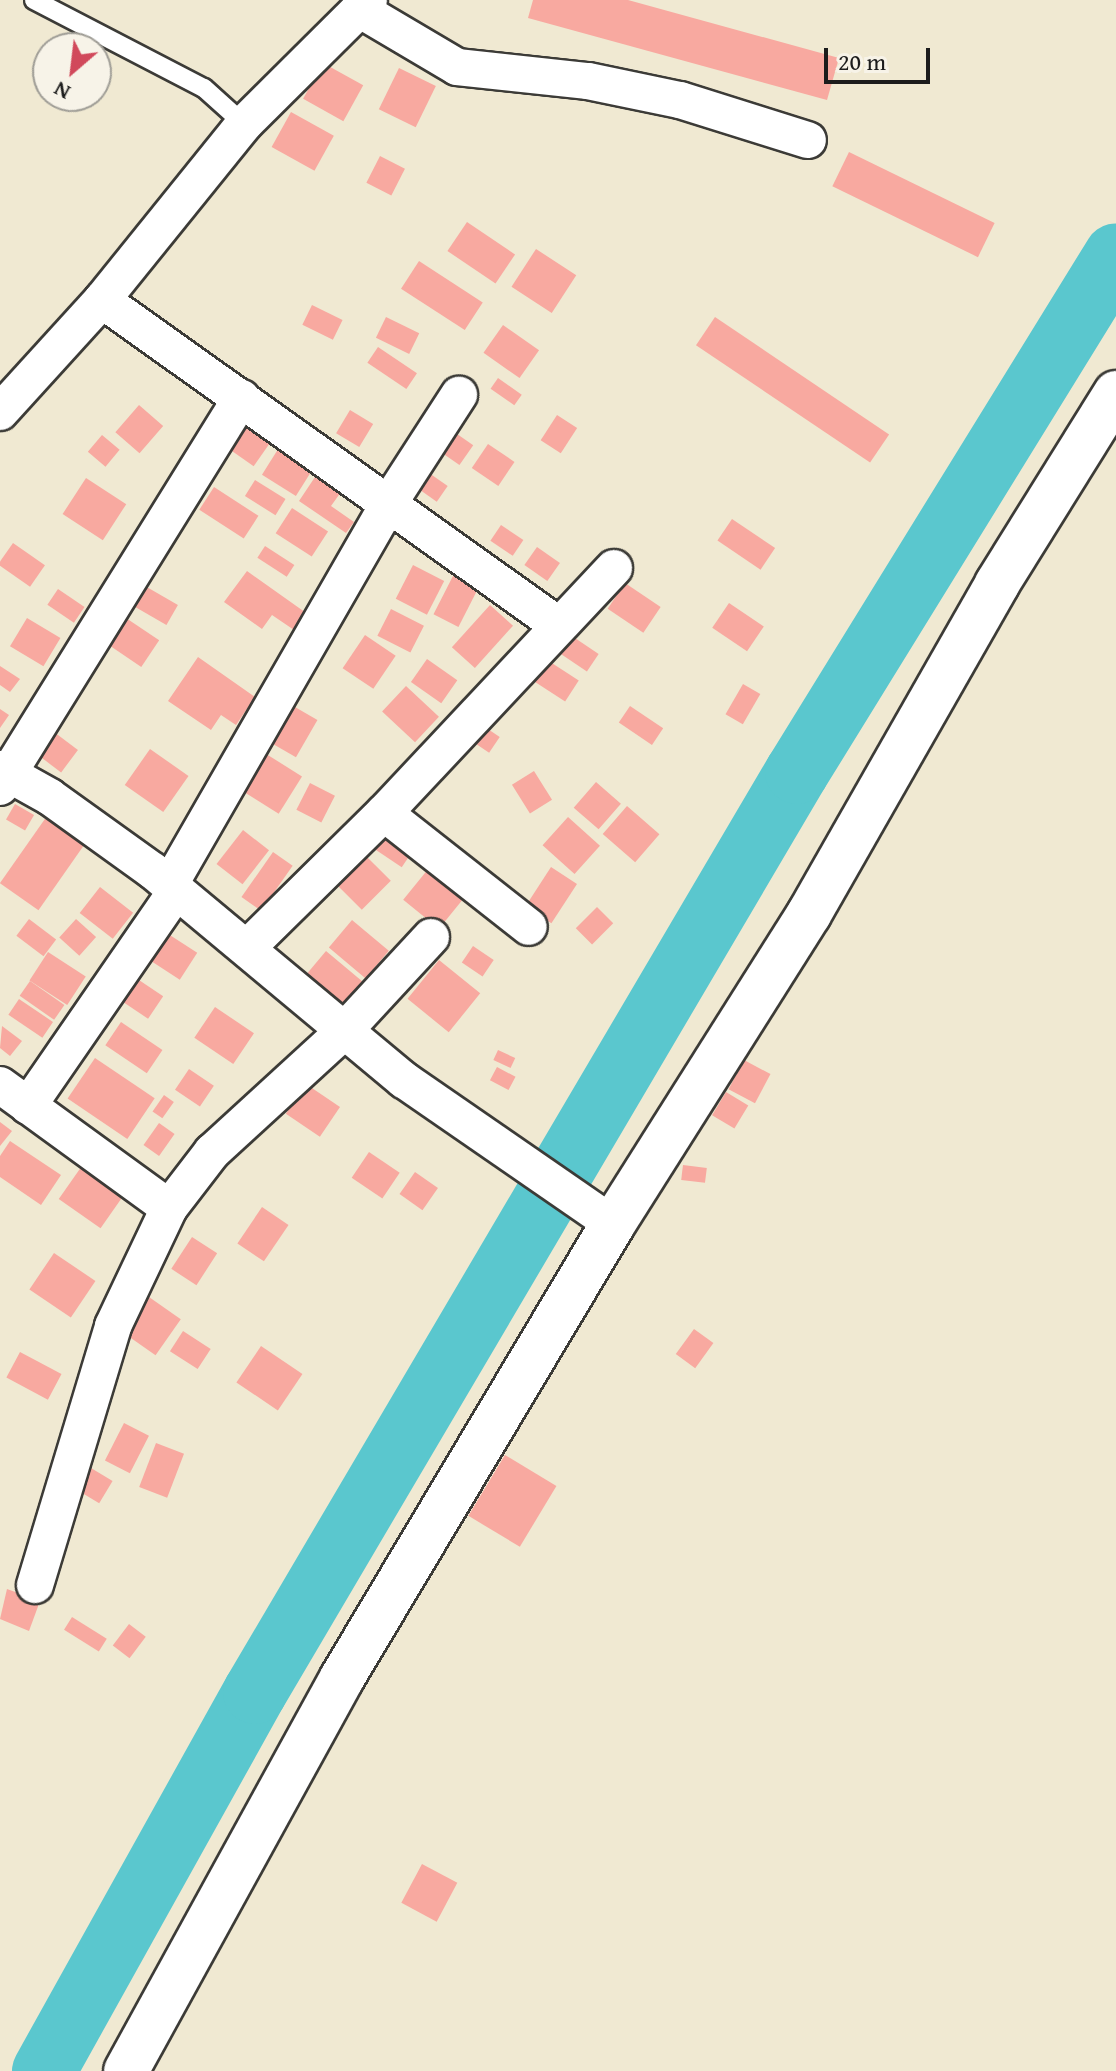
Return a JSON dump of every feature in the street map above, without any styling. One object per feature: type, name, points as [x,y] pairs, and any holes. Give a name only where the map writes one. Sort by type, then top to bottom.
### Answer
[{"type":"street","points":[[0,412],[102,300],[244,124],[364,5],[457,67],[588,81],[665,97],[756,120],[808,140]]},
{"type":"street","points":[[102,300],[558,625]]},
{"type":"street","points":[[126,2071],[342,1678],[602,1216],[809,914],[997,584],[1116,393]]},
{"type":"street","points":[[169,1208],[14,1095],[174,887],[389,503],[459,395]]},
{"type":"street","points":[[241,398],[3,776],[174,887],[344,1031],[508,1154],[602,1216]]},
{"type":"street","points":[[247,948],[384,813],[614,568]]},
{"type":"street","points":[[384,813],[529,927]]},
{"type":"street","points":[[35,1585],[113,1326],[169,1208],[248,1116],[344,1031],[431,937]]},
{"type":"lane","points":[[34,0],[204,88],[244,124]]},
{"type":"building","points":[[533,0],[628,0],[839,58],[827,100],[528,18]]},
{"type":"building","points":[[323,63],[363,85],[343,121],[303,99]]},
{"type":"building","points":[[399,68],[436,86],[416,127],[379,109]]},
{"type":"building","points":[[291,112],[334,136],[314,171],[272,147]]},
{"type":"building","points":[[849,152],[995,223],[978,257],[832,186]]},
{"type":"building","points":[[380,156],[405,169],[391,195],[366,183]]},
{"type":"building","points":[[467,222],[515,254],[496,283],[447,251]]},
{"type":"building","points":[[536,249],[576,275],[552,313],[511,287]]},
{"type":"building","points":[[419,261],[483,302],[465,330],[401,289]]},
{"type":"building","points":[[312,305],[343,320],[333,340],[302,325]]},
{"type":"building","points":[[386,317],[419,333],[409,354],[376,338]]},
{"type":"building","points":[[715,317],[889,434],[870,463],[696,345]]},
{"type":"building","points":[[503,325],[539,350],[520,378],[483,353]]},
{"type":"building","points":[[378,347],[417,373],[406,389],[367,363]]},
{"type":"building","points":[[498,378],[522,395],[514,405],[491,389]]},
{"type":"building","points":[[139,405],[163,426],[140,453],[115,432]]},
{"type":"building","points":[[350,410],[373,424],[359,447],[336,433]]},
{"type":"building","points":[[557,415],[577,428],[561,453],[541,440]]},
{"type":"building","points":[[245,421],[272,440],[254,466],[227,447]]},
{"type":"building","points":[[447,427],[473,445],[459,465],[433,447]]},
{"type":"building","points":[[102,435],[120,450],[105,467],[88,452]]},
{"type":"building","points":[[488,444],[515,462],[498,486],[472,468]]},
{"type":"building","points":[[280,446],[314,467],[296,496],[262,475]]},
{"type":"building","points":[[419,466],[448,486],[437,502],[408,482]]},
{"type":"building","points":[[317,474],[341,492],[331,506],[354,522],[346,533],[299,501]]},
{"type":"building","points":[[86,478],[126,504],[103,540],[63,514]]},
{"type":"building","points":[[255,480],[286,499],[275,515],[245,496]]},
{"type":"building","points":[[214,487],[258,516],[244,539],[199,510]]},
{"type":"building","points":[[292,508],[328,531],[312,557],[276,533]]},
{"type":"building","points":[[732,519],[775,548],[761,570],[717,541]]},
{"type":"building","points":[[501,525],[523,540],[513,556],[490,541]]},
{"type":"building","points":[[13,543],[45,565],[30,587],[0,566]]},
{"type":"building","points":[[265,546],[294,565],[287,577],[257,558]]},
{"type":"building","points":[[537,547],[560,563],[547,581],[524,565]]},
{"type":"building","points":[[413,565],[444,581],[427,615],[396,599]]},
{"type":"building","points":[[247,571],[309,615],[297,632],[272,615],[262,629],[224,602]]},
{"type":"building","points":[[453,576],[478,589],[458,627],[433,614]]},
{"type":"building","points":[[625,583],[661,607],[643,633],[608,609]]},
{"type":"building","points":[[145,586],[178,605],[166,625],[133,606]]},
{"type":"building","points":[[58,589],[85,607],[74,623],[47,605]]},
{"type":"building","points":[[729,603],[764,626],[747,651],[712,628]]},
{"type":"building","points":[[490,605],[513,626],[475,668],[452,647]]},
{"type":"building","points":[[391,609],[424,626],[410,653],[377,636]]},
{"type":"building","points":[[27,618],[60,638],[43,666],[10,646]]},
{"type":"building","points":[[126,618],[159,640],[141,667],[108,645]]},
{"type":"building","points":[[563,630],[599,654],[587,671],[551,647]]},
{"type":"building","points":[[365,635],[396,656],[373,689],[343,668]]},
{"type":"building","points":[[541,656],[579,681],[565,701],[527,677]]},
{"type":"building","points":[[198,657],[255,697],[236,725],[221,715],[211,730],[168,701]]},
{"type":"building","points":[[427,659],[457,680],[441,703],[411,682]]},
{"type":"building","points":[[0,666],[20,679],[10,692],[0,685]]},
{"type":"building","points":[[743,684],[760,694],[743,724],[726,714]]},
{"type":"building","points":[[406,686],[439,717],[415,742],[382,712]]},
{"type":"building","points":[[288,703],[317,720],[296,757],[266,740]]},
{"type":"building","points":[[630,706],[663,728],[652,745],[619,723]]},
{"type":"building","points":[[0,709],[9,715],[0,728]]},
{"type":"building","points":[[479,723],[500,737],[489,753],[468,739]]},
{"type":"building","points":[[50,729],[78,750],[61,772],[33,751]]},
{"type":"building","points":[[150,749],[189,776],[163,812],[125,785]]},
{"type":"building","points":[[263,752],[302,776],[279,814],[240,789]]},
{"type":"building","points":[[534,771],[552,800],[530,814],[512,785]]},
{"type":"building","points":[[596,782],[621,804],[599,829],[574,808]]},
{"type":"building","points":[[310,783],[335,796],[321,822],[296,810]]},
{"type":"building","points":[[15,804],[34,815],[25,831],[6,820]]},
{"type":"building","points":[[627,806],[659,834],[635,862],[603,834]]},
{"type":"building","points":[[47,816],[86,843],[38,910],[0,883]]},
{"type":"building","points":[[568,817],[600,846],[575,874],[543,845]]},
{"type":"building","points":[[382,825],[415,847],[402,867],[369,845]]},
{"type":"building","points":[[243,830],[269,850],[243,884],[217,864]]},
{"type":"building","points":[[359,849],[391,881],[362,910],[330,878]]},
{"type":"building","points":[[273,852],[293,866],[261,911],[241,897]]},
{"type":"building","points":[[551,867],[577,884],[551,923],[525,906]]},
{"type":"building","points":[[429,868],[465,897],[439,929],[403,900]]},
{"type":"building","points":[[100,887],[133,913],[113,939],[80,913]]},
{"type":"building","points":[[597,907],[613,923],[592,944],[576,928]]},
{"type":"building","points":[[29,919],[56,939],[44,956],[16,936]]},
{"type":"building","points":[[76,919],[96,937],[79,956],[59,938]]},
{"type":"building","points":[[352,920],[389,951],[366,978],[329,948]]},
{"type":"building","points":[[162,930],[197,953],[180,980],[145,957]]},
{"type":"building","points":[[473,946],[494,960],[483,977],[462,963]]},
{"type":"building","points":[[326,951],[363,982],[343,1006],[306,975]]},
{"type":"building","points":[[48,952],[86,977],[67,1005],[29,981]]},
{"type":"building","points":[[439,960],[480,993],[449,1032],[408,999]]},
{"type":"building","points":[[130,974],[163,996],[148,1019],[115,996]]},
{"type":"building","points":[[30,981],[64,1005],[54,1020],[20,996]]},
{"type":"building","points":[[19,999],[53,1022],[42,1038],[8,1015]]},
{"type":"building","points":[[215,1007],[254,1033],[233,1064],[194,1038]]},
{"type":"building","points":[[121,1022],[162,1050],[147,1073],[105,1045]]},
{"type":"building","points":[[2,1026],[22,1041],[10,1056],[0,1048]]},
{"type":"building","points":[[498,1050],[515,1058],[511,1068],[493,1060]]},
{"type":"building","points":[[95,1058],[155,1098],[127,1139],[68,1099]]},
{"type":"building","points":[[744,1060],[770,1074],[755,1103],[729,1089]]},
{"type":"building","points":[[497,1067],[516,1077],[508,1090],[490,1080]]},
{"type":"building","points":[[189,1069],[214,1086],[200,1107],[175,1090]]},
{"type":"building","points":[[306,1084],[340,1107],[320,1137],[286,1114]]},
{"type":"building","points":[[726,1092],[748,1105],[734,1129],[712,1115]]},
{"type":"building","points":[[164,1095],[174,1102],[162,1118],[153,1111]]},
{"type":"building","points":[[0,1122],[12,1131],[0,1146]]},
{"type":"building","points":[[159,1123],[175,1134],[159,1156],[144,1145]]},
{"type":"building","points":[[10,1141],[61,1175],[41,1205],[0,1177],[0,1156]]},
{"type":"building","points":[[369,1152],[400,1173],[382,1198],[352,1178]]},
{"type":"building","points":[[84,1163],[126,1192],[101,1228],[59,1199]]},
{"type":"building","points":[[683,1165],[707,1168],[705,1183],[681,1180]]},
{"type":"building","points":[[415,1172],[438,1188],[422,1210],[400,1194]]},
{"type":"building","points":[[262,1207],[289,1225],[264,1261],[237,1243]]},
{"type":"building","points":[[192,1237],[217,1253],[196,1285],[171,1269]]},
{"type":"building","points":[[54,1253],[95,1281],[71,1317],[29,1289]]},
{"type":"building","points":[[139,1290],[181,1319],[156,1355],[114,1326]]},
{"type":"building","points":[[694,1329],[713,1343],[695,1368],[676,1354]]},
{"type":"building","points":[[183,1331],[211,1349],[198,1369],[170,1351]]},
{"type":"building","points":[[261,1346],[302,1374],[278,1410],[236,1382]]},
{"type":"building","points":[[20,1352],[61,1374],[48,1400],[6,1378]]},
{"type":"building","points":[[124,1423],[149,1436],[130,1473],[105,1460]]},
{"type":"building","points":[[156,1443],[184,1454],[167,1498],[139,1487]]},
{"type":"building","points":[[505,1455],[556,1486],[520,1547],[468,1516]]},
{"type":"building","points":[[86,1465],[113,1481],[99,1503],[73,1487]]},
{"type":"building","points":[[7,1589],[40,1601],[29,1631],[0,1619]]},
{"type":"building","points":[[72,1617],[107,1639],[99,1651],[64,1630]]},
{"type":"building","points":[[129,1624],[146,1637],[130,1658],[113,1646]]},
{"type":"building","points":[[422,1864],[457,1883],[437,1922],[401,1903]]},
{"type":"waterway","points":[[44,2071],[255,1692],[797,772],[1116,255]]}]
